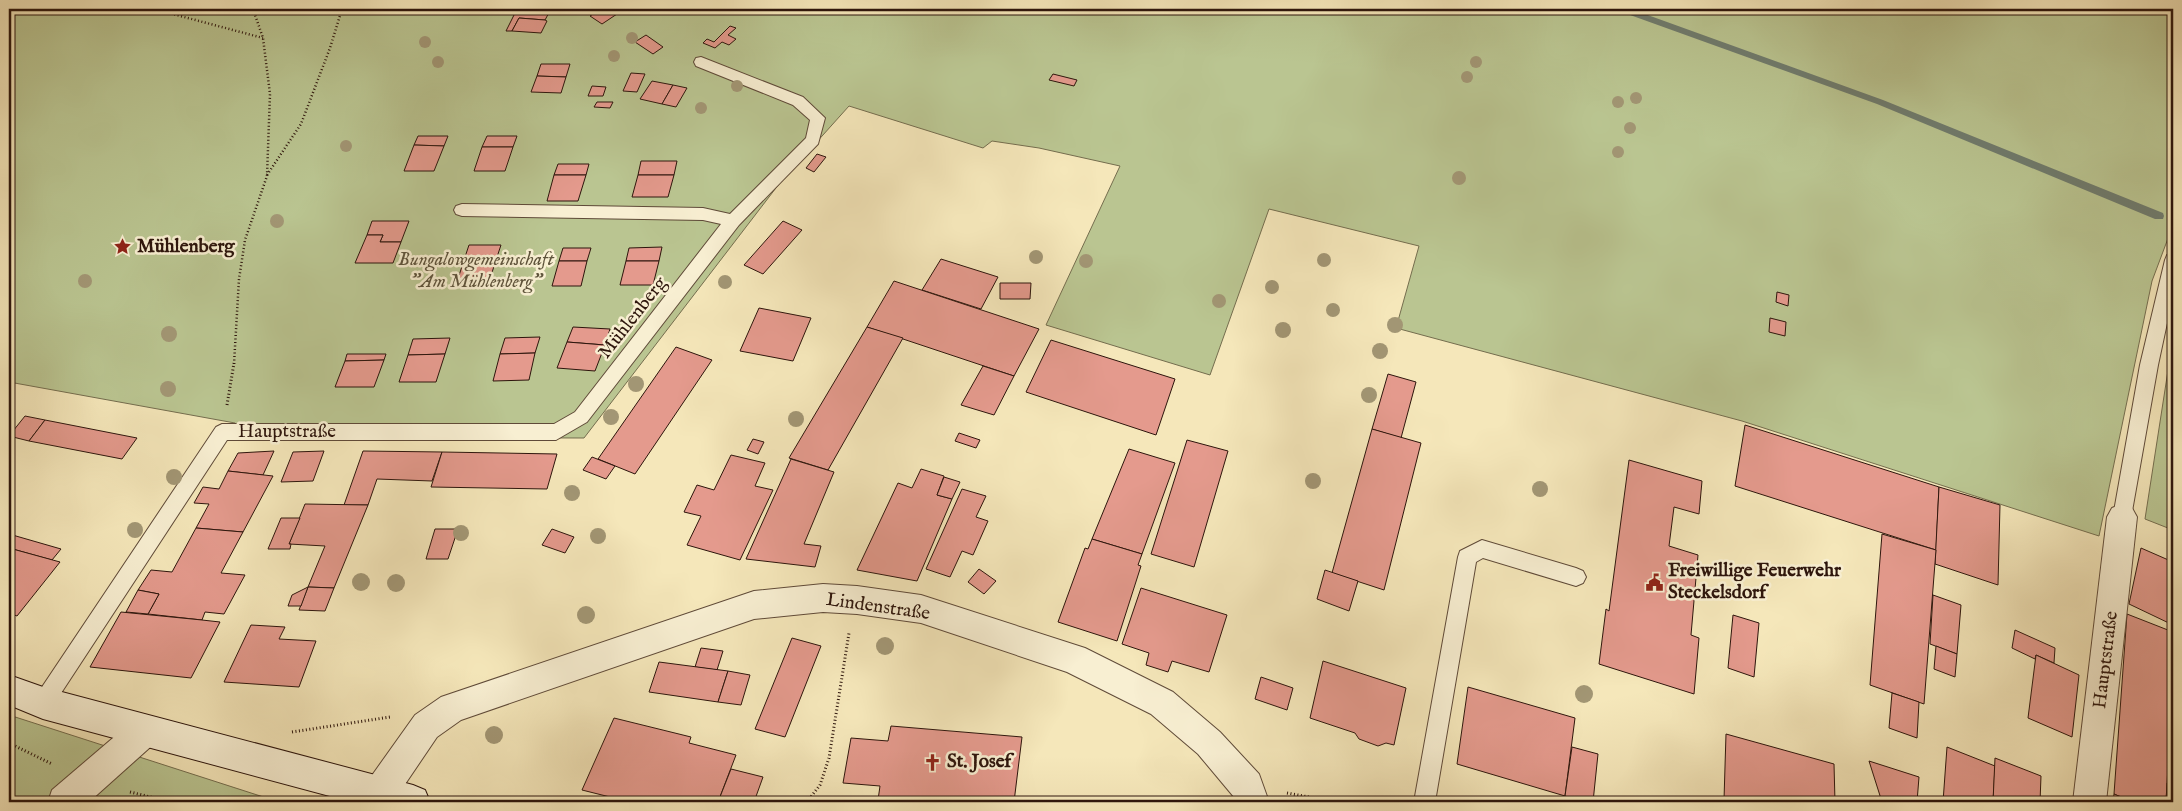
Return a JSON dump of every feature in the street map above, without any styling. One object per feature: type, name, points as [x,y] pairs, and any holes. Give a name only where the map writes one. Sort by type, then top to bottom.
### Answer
[{"type":"street","name":"Hauptstraße","points":[[2090,802],[2122,517]]},
{"type":"street","name":"Lindenstraße","points":[[380,793],[426,726],[452,708],[754,605],[823,598],[857,600],[921,609],[1074,659],[1162,703],[1209,744],[1250,794]]},
{"type":"street","points":[[9,690],[43,703],[246,760],[414,802]]},
{"type":"street","points":[[64,802],[145,732]]},
{"type":"lane","name":"Mühlenberg","points":[[556,432],[581,417],[733,221],[813,140],[818,118],[798,100],[701,62]]},
{"type":"lane","points":[[462,210],[703,214],[733,221]]},
{"type":"lane","points":[[2122,517],[2149,365],[2173,260]]},
{"type":"lane","name":"Hauptstraße","points":[[43,703],[222,432],[556,432]]},
{"type":"lane","points":[[1424,802],[1467,557],[1482,548],[1576,577]]},
{"type":"path","points":[[154,9],[262,38]]},
{"type":"path","points":[[253,9],[262,38],[270,94],[267,176]]},
{"type":"path","points":[[222,432],[233,374],[239,279],[246,240],[267,176],[301,124],[330,48],[342,9]]},
{"type":"path","points":[[807,802],[820,785],[829,758],[843,680],[849,632],[857,600]]},
{"type":"path","points":[[246,760],[290,732],[395,716]]},
{"type":"path","points":[[1250,794],[1336,802]]},
{"type":"green space","name":"Bungalowgemeinschaft \"Am Mühlenberg\"","points":[[9,9],[2173,9],[2173,225],[2152,281],[2099,536],[1742,421],[1396,328],[1419,246],[1269,209],[1210,375],[1046,325],[1120,166],[1039,148],[992,141],[983,148],[849,106],[779,184],[584,438],[231,437],[235,423],[9,382]]},
{"type":"green space","points":[[2173,338],[2173,530],[2145,519]]},
{"type":"green space","points":[[9,715],[279,802],[9,802]]},
{"type":"building","points":[[517,9],[551,9],[545,20],[519,18],[512,31],[506,31]]},
{"type":"building","points":[[601,9],[615,9],[620,12],[602,24],[590,16]]},
{"type":"building","points":[[519,18],[547,21],[541,33],[512,31]]},
{"type":"building","points":[[730,26],[736,28],[728,35],[736,39],[729,45],[722,42],[715,48],[703,43],[707,39],[714,42]]},
{"type":"building","points":[[646,35],[663,47],[653,54],[635,42]]},
{"type":"building","points":[[541,64],[570,64],[566,77],[537,76]]},
{"type":"building","points":[[631,73],[645,74],[637,92],[623,91]]},
{"type":"building","points":[[1053,74],[1077,80],[1074,86],[1049,80]]},
{"type":"building","points":[[537,76],[566,77],[561,93],[531,92]]},
{"type":"building","points":[[652,81],[673,85],[662,104],[640,99]]},
{"type":"building","points":[[673,85],[687,88],[676,107],[662,104]]},
{"type":"building","points":[[592,86],[606,87],[603,96],[588,96]]},
{"type":"building","points":[[597,102],[613,102],[610,108],[594,107]]},
{"type":"building","points":[[418,136],[448,136],[444,146],[414,145]]},
{"type":"building","points":[[487,136],[517,136],[513,147],[482,147]]},
{"type":"building","points":[[414,145],[444,146],[434,171],[404,171]]},
{"type":"building","points":[[482,147],[513,147],[505,171],[474,171]]},
{"type":"building","points":[[817,154],[826,157],[814,172],[806,168]]},
{"type":"building","points":[[641,161],[677,161],[674,175],[638,175]]},
{"type":"building","points":[[558,164],[589,164],[586,175],[554,175]]},
{"type":"building","points":[[554,175],[586,175],[578,201],[547,201]]},
{"type":"building","points":[[638,175],[674,175],[668,197],[632,197]]},
{"type":"building","points":[[372,221],[409,221],[401,242],[380,242],[383,235],[367,235]]},
{"type":"building","points":[[783,221],[802,230],[763,274],[744,265]]},
{"type":"building","points":[[367,235],[383,235],[380,242],[401,242],[393,263],[355,263]]},
{"type":"building","points":[[469,245],[501,245],[496,260],[464,260]]},
{"type":"building","points":[[662,247],[659,261],[626,261],[629,248]]},
{"type":"building","points":[[563,248],[591,248],[587,261],[559,261]]},
{"type":"building","points":[[941,259],[998,277],[981,309],[922,290]]},
{"type":"building","points":[[464,260],[496,260],[488,285],[456,285]]},
{"type":"building","points":[[559,261],[587,261],[581,286],[552,286]]},
{"type":"building","points":[[626,261],[659,261],[653,285],[620,285]]},
{"type":"building","points":[[894,281],[1039,329],[1014,376],[867,327]]},
{"type":"building","points":[[1000,283],[1031,283],[1030,299],[1000,299]]},
{"type":"building","points":[[1777,292],[1789,295],[1788,306],[1776,302]]},
{"type":"building","points":[[759,308],[811,318],[793,361],[740,351]]},
{"type":"building","points":[[1770,318],[1786,322],[1785,336],[1769,332]]},
{"type":"building","points":[[573,327],[610,329],[605,345],[567,342]]},
{"type":"building","points":[[867,327],[903,338],[828,470],[789,458]]},
{"type":"building","points":[[540,337],[535,353],[500,354],[505,338]]},
{"type":"building","points":[[450,338],[445,354],[408,355],[413,339]]},
{"type":"building","points":[[1051,340],[1175,379],[1156,435],[1026,392]]},
{"type":"building","points":[[567,342],[605,345],[595,371],[557,368]]},
{"type":"building","points":[[676,347],[712,360],[635,474],[598,459]]},
{"type":"building","points":[[535,353],[529,380],[493,381],[500,354]]},
{"type":"building","points":[[347,354],[386,354],[384,360],[345,361]]},
{"type":"building","points":[[445,354],[436,382],[399,382],[408,355]]},
{"type":"building","points":[[384,360],[374,387],[335,387],[345,361]]},
{"type":"building","points":[[983,366],[1014,376],[994,415],[961,405]]},
{"type":"building","points":[[1388,374],[1416,382],[1401,438],[1372,429]]},
{"type":"building","points":[[25,416],[45,420],[29,441],[9,436]]},
{"type":"building","points":[[45,420],[137,438],[122,459],[29,441]]},
{"type":"building","points":[[1745,425],[1939,487],[1936,550],[1735,486]]},
{"type":"building","points":[[1372,429],[1421,443],[1384,590],[1332,573]]},
{"type":"building","points":[[959,433],[980,440],[976,448],[955,441]]},
{"type":"building","points":[[753,439],[764,442],[758,454],[747,450]]},
{"type":"building","points":[[1187,440],[1228,451],[1194,567],[1151,554]]},
{"type":"building","points":[[1129,449],[1175,463],[1142,554],[1092,539]]},
{"type":"building","points":[[274,451],[263,475],[228,471],[238,453]]},
{"type":"building","points":[[324,451],[313,481],[281,482],[293,452]]},
{"type":"building","points":[[363,451],[442,452],[432,481],[377,479],[368,505],[344,505]]},
{"type":"building","points":[[442,452],[557,454],[547,489],[431,487]]},
{"type":"building","points":[[731,455],[765,463],[755,486],[773,490],[740,560],[687,545],[701,516],[684,512],[697,485],[714,490]]},
{"type":"building","points":[[592,457],[615,466],[606,479],[583,470]]},
{"type":"building","points":[[791,459],[834,472],[804,544],[821,546],[815,567],[746,559]]},
{"type":"building","name":"Freiwillige Feuerwehr Steckelsdorf","points":[[1629,460],[1702,481],[1699,514],[1674,507],[1669,546],[1698,555],[1691,635],[1699,638],[1694,694],[1599,664],[1606,609],[1609,611]]},
{"type":"building","points":[[921,469],[944,476],[937,495],[952,499],[917,581],[857,570],[898,483],[912,488]]},
{"type":"building","points":[[228,471],[273,476],[243,532],[196,528],[209,504],[194,503],[203,487],[219,489]]},
{"type":"building","points":[[944,477],[960,482],[952,499],[937,495]]},
{"type":"building","points":[[1939,487],[2000,505],[1998,585],[1935,564]]},
{"type":"building","points":[[962,489],[986,496],[976,517],[988,521],[973,555],[962,551],[950,577],[926,569]]},
{"type":"building","points":[[305,504],[368,505],[334,588],[308,587],[325,546],[289,544]]},
{"type":"building","points":[[281,518],[300,518],[289,544],[291,544],[290,549],[268,549]]},
{"type":"building","points":[[196,528],[243,532],[221,573],[245,575],[224,614],[205,612],[202,620],[148,614],[159,594],[138,590],[151,570],[172,572]]},
{"type":"building","points":[[435,529],[458,529],[448,559],[426,559]]},
{"type":"building","points":[[552,529],[574,537],[565,553],[542,545]]},
{"type":"building","points":[[9,534],[61,549],[52,560],[9,548]]},
{"type":"building","points":[[1882,534],[1936,550],[1924,704],[1870,685]]},
{"type":"building","points":[[1092,539],[1142,554],[1138,565],[1141,566],[1117,641],[1058,622],[1085,548],[1088,549]]},
{"type":"building","points":[[9,548],[60,562],[17,616],[9,613]]},
{"type":"building","points":[[2141,548],[2173,562],[2173,625],[2129,604]]},
{"type":"building","points":[[979,569],[996,581],[984,594],[968,582]]},
{"type":"building","points":[[1325,570],[1358,581],[1349,611],[1317,599]]},
{"type":"building","points":[[308,587],[334,588],[325,611],[299,610]]},
{"type":"building","points":[[308,587],[301,606],[288,606],[292,595]]},
{"type":"building","points":[[1141,588],[1227,615],[1209,672],[1172,661],[1168,672],[1146,665],[1149,653],[1122,644]]},
{"type":"building","points":[[138,590],[159,594],[148,614],[126,612]]},
{"type":"building","points":[[1933,595],[1961,605],[1957,654],[1930,644]]},
{"type":"building","points":[[121,612],[220,622],[191,678],[90,667]]},
{"type":"building","points":[[2127,614],[2173,632],[2173,677],[2166,802],[2133,802],[2114,794]]},
{"type":"building","points":[[1733,615],[1759,623],[1754,677],[1728,668]]},
{"type":"building","points":[[251,625],[285,627],[279,639],[316,641],[299,687],[224,682]]},
{"type":"building","points":[[2015,630],[2055,648],[2054,663],[2036,655],[2035,659],[2012,648]]},
{"type":"building","points":[[792,638],[821,646],[785,737],[755,729]]},
{"type":"building","points":[[1936,646],[1957,654],[1955,677],[1934,669]]},
{"type":"building","points":[[701,648],[723,651],[717,670],[695,667]]},
{"type":"building","points":[[2036,655],[2079,675],[2072,737],[2028,718]]},
{"type":"building","points":[[1323,661],[1406,688],[1394,745],[1386,743],[1378,746],[1359,739],[1355,733],[1310,718]]},
{"type":"building","points":[[659,662],[728,671],[718,702],[649,692]]},
{"type":"building","points":[[728,671],[750,675],[741,705],[718,702]]},
{"type":"building","points":[[1261,677],[1293,688],[1287,710],[1255,699]]},
{"type":"building","points":[[1468,687],[1575,718],[1565,796],[1457,764]]},
{"type":"building","points":[[1892,693],[1919,702],[1917,738],[1889,728]]},
{"type":"building","points":[[614,718],[691,737],[689,743],[736,755],[718,802],[630,802],[582,790]]},
{"type":"building","name":"St. Josef","points":[[891,726],[1022,737],[1014,802],[907,802],[878,800],[880,786],[843,783],[851,738],[888,741]]},
{"type":"building","points":[[1726,734],[1834,764],[1835,802],[1733,802],[1724,800]]},
{"type":"building","points":[[1572,747],[1598,754],[1593,802],[1565,796]]},
{"type":"building","points":[[1947,747],[1995,766],[1993,802],[1943,802]]},
{"type":"building","points":[[1995,758],[2041,776],[2040,802],[1993,802]]},
{"type":"building","points":[[1869,761],[1919,777],[1917,802],[1882,802]]},
{"type":"building","points":[[731,769],[763,777],[754,802],[718,802]]},
{"type":"building","points":[[2167,783],[2173,785],[2173,802],[2166,802]]},
{"type":"building","points":[[2114,794],[2133,802],[2113,802]]},
{"type":"waterway","points":[[1622,9],[1880,102],[2159,216]]},
{"type":"place","name":"Mühlenberg","points":[[123,247]]},
{"type":"place","name":"Freiwillige Feuerwehr Steckelsdorf","points":[[1654,582]]},
{"type":"place","name":"St. Josef","points":[[933,762]]}]
